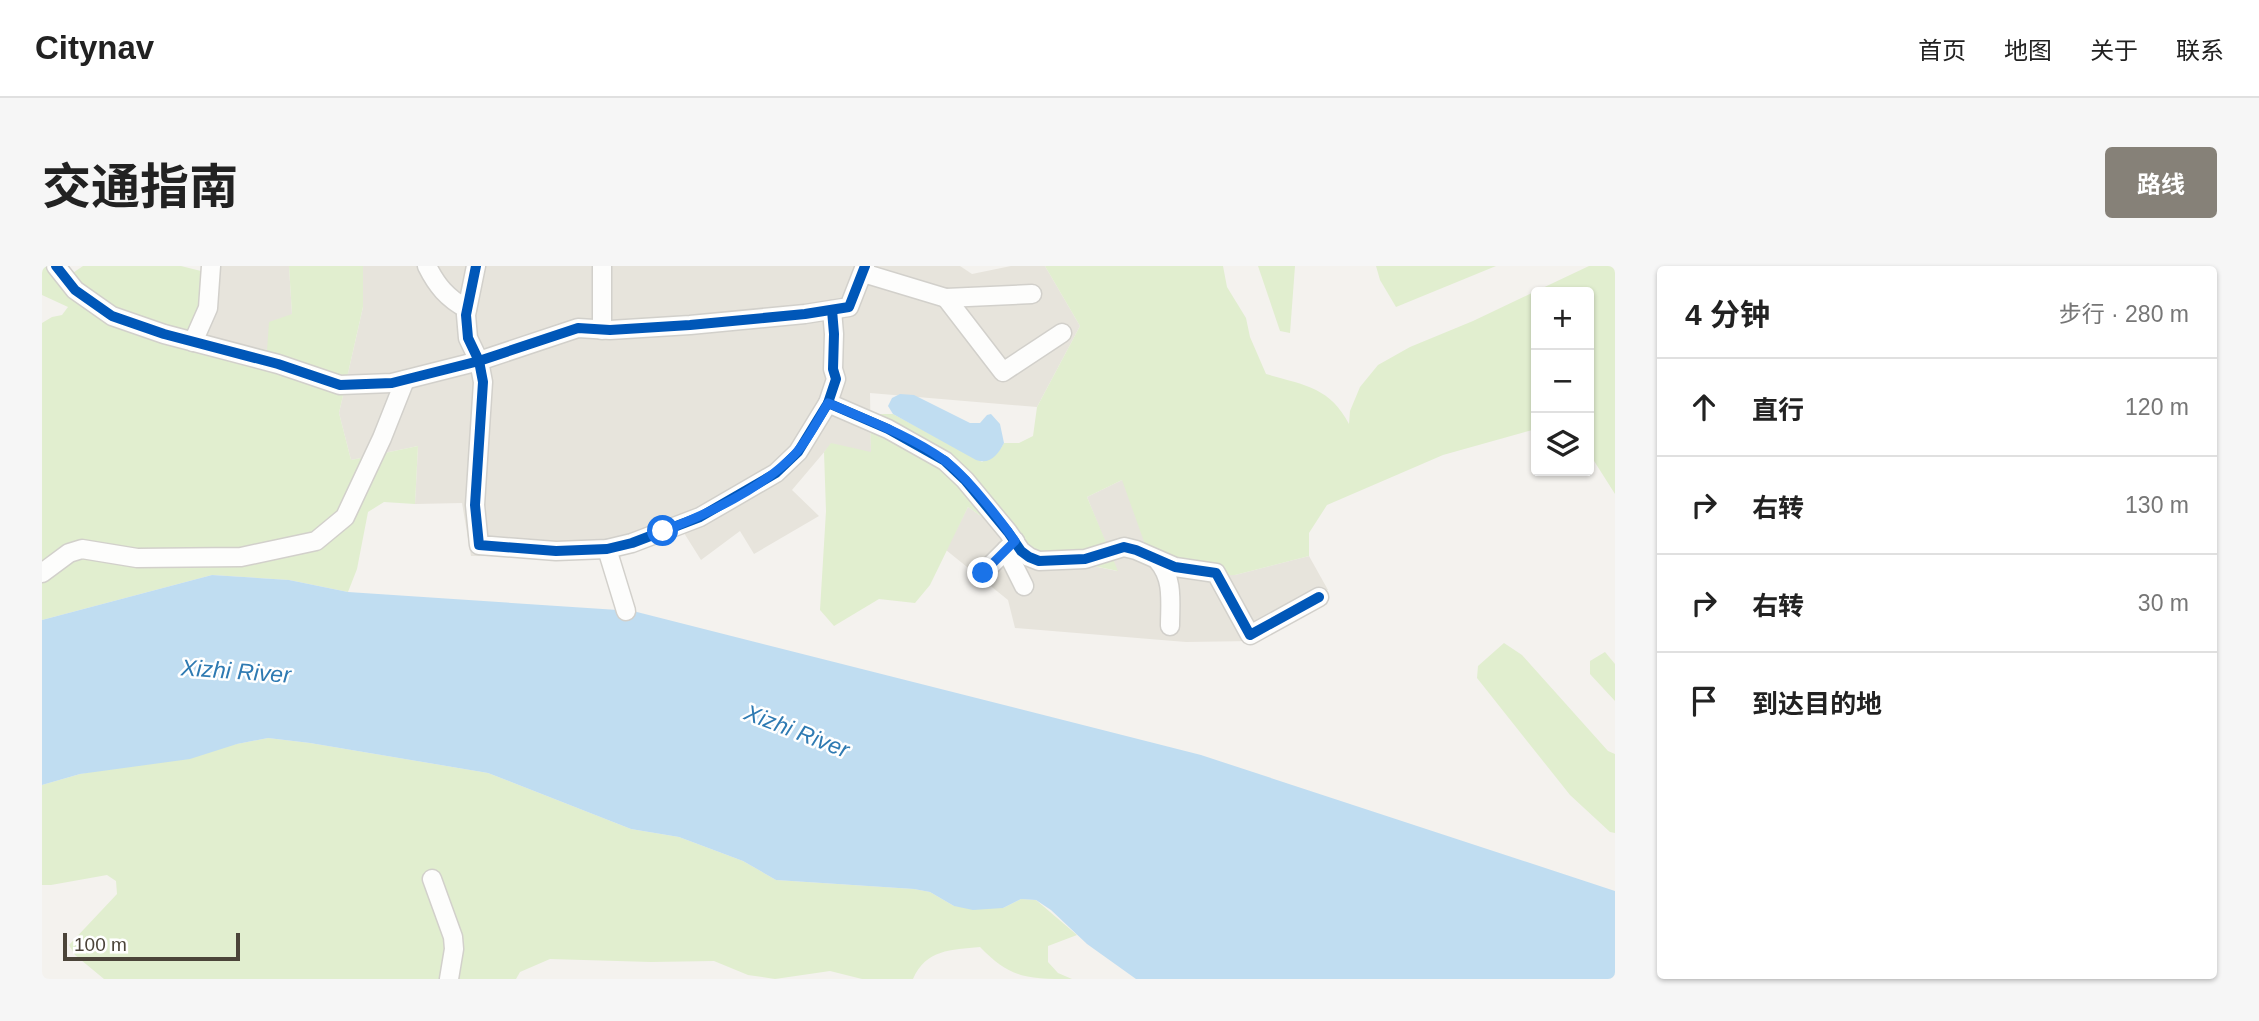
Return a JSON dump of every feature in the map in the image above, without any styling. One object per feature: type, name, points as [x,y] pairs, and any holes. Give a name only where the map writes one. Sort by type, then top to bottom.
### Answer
[{"type":"street","points":[[56,266],[75,290],[112,316],[193,342],[278,364],[340,385],[405,380],[479,361],[578,328],[602,330],[690,325],[849,307],[864,270],[946,298],[1032,294]]},
{"type":"street","points":[[193,342],[208,308],[211,266]]},
{"type":"street","points":[[427,266],[449,300],[467,309]]},
{"type":"street","points":[[476,266],[467,309],[468,338],[479,361],[483,382],[475,505],[479,545],[556,551],[607,549],[632,543],[700,517],[776,472],[798,452],[828,403],[835,379],[832,310]]},
{"type":"street","points":[[602,266],[602,330]]},
{"type":"street","points":[[946,298],[1003,372],[1062,333]]},
{"type":"street","points":[[42,573],[69,553],[82,549],[136,558],[241,557],[316,541],[345,517],[382,438],[405,380]]},
{"type":"street","points":[[828,403],[888,429],[945,461],[965,480],[1010,546],[1024,586]]},
{"type":"street","points":[[1010,546],[1039,561],[1085,559],[1124,547],[1175,567],[1216,573],[1251,635],[1319,597]]},
{"type":"street","points":[[983,573],[1010,546]]},
{"type":"street","points":[[607,549],[626,611]]},
{"type":"street","points":[[1158,561],[1166,570],[1169,581],[1170,626]]},
{"type":"street","points":[[432,879],[453,937],[454,949],[449,979]]},
{"type":"shaded area","points":[[205,266],[289,266],[292,314],[267,350],[208,338]]},
{"type":"shaded area","points":[[363,266],[960,266],[972,274],[1011,266],[1045,266],[1080,326],[1037,407],[870,393],[871,453],[831,444],[792,490],[819,516],[754,554],[740,531],[701,560],[684,533],[606,557],[471,556],[462,503],[415,504],[418,446],[351,460],[339,413],[363,307]]},
{"type":"shaded area","points":[[1122,480],[1235,575],[1309,556],[1328,590],[1253,641],[1186,642],[1015,628],[1008,600],[946,550],[968,507],[1035,554],[1117,571],[1087,497]]},
{"type":"green space","points":[[42,266],[47,266],[61,281],[83,266],[181,266],[205,272],[208,338],[267,350],[269,322],[292,314],[289,266],[363,266],[363,307],[339,413],[351,460],[418,446],[415,504],[384,502],[368,512],[357,569],[348,592],[289,580],[212,575],[42,620],[42,323],[62,315],[68,307],[42,295]]},
{"type":"green space","points":[[1045,266],[1223,266],[1227,287],[1246,318],[1250,337],[1266,374],[1315,389],[1333,402],[1349,424],[1350,411],[1360,387],[1378,365],[1410,347],[1531,294],[1531,430],[1443,455],[1327,505],[1309,533],[1309,556],[1235,575],[1157,578],[1122,480],[1087,497],[1118,571],[1035,554],[968,507],[930,585],[915,603],[879,599],[834,626],[820,610],[826,511],[824,452],[831,443],[871,452],[870,414],[893,414],[982,462],[999,451],[1004,443],[1019,443],[1033,436],[1037,407],[1080,326]]},
{"type":"green space","points":[[1258,266],[1295,266],[1290,333],[1280,331]]},
{"type":"green space","points":[[1376,266],[1496,266],[1396,307],[1380,280]]},
{"type":"green space","points":[[1589,266],[1615,266],[1615,494],[1594,461],[1594,287],[1545,287]]},
{"type":"green space","points":[[1504,643],[1522,655],[1608,751],[1615,754],[1615,833],[1610,832],[1570,795],[1477,678],[1478,666]]},
{"type":"green space","points":[[1605,652],[1615,664],[1615,701],[1590,674],[1590,661]]},
{"type":"green space","points":[[268,738],[488,773],[631,829],[679,837],[743,861],[776,880],[914,889],[930,892],[954,906],[1003,908],[1021,899],[1036,900],[1077,935],[1048,946],[1048,962],[1058,973],[1072,979],[1021,975],[1001,966],[980,947],[932,956],[918,969],[913,979],[862,979],[830,971],[775,979],[748,975],[714,961],[550,959],[520,972],[516,979],[104,979],[75,955],[69,945],[117,894],[116,881],[107,875],[42,885],[42,785],[80,774]]},
{"type":"water","points":[[900,394],[914,395],[970,423],[980,423],[991,414],[1000,424],[1004,443],[993,458],[976,460],[893,414],[888,406],[892,398]]},
{"type":"water","name":"Xizhi River","points":[[212,575],[289,580],[348,592],[633,611],[1201,755],[1615,891],[1615,979],[1136,979],[1087,944],[1051,910],[1036,900],[1021,899],[1003,908],[973,910],[954,906],[930,892],[914,889],[776,880],[743,861],[679,837],[631,829],[488,773],[310,743],[268,738],[237,744],[190,759],[80,774],[42,785],[42,620]]},
{"type":"cycle path","points":[[56,266],[75,290],[112,316],[164,334],[278,364],[340,385],[392,383],[479,361],[578,328],[610,330],[690,325],[849,307],[865,266]]},
{"type":"cycle path","points":[[476,266],[466,315],[468,338],[479,361],[483,382],[475,505],[479,545],[556,551],[607,549],[632,543],[700,517],[776,473],[798,452],[828,403],[836,379],[833,369],[832,310]]},
{"type":"cycle path","points":[[828,403],[888,429],[945,461],[965,480],[1021,551],[1039,561],[1085,559],[1124,547],[1175,567],[1216,573],[1250,635],[1319,597]]},
{"type":"route","points":[[663,531],[700,517],[776,472],[798,452],[828,403],[888,429],[919,446],[945,461],[965,480],[1015,541],[983,573]]}]
